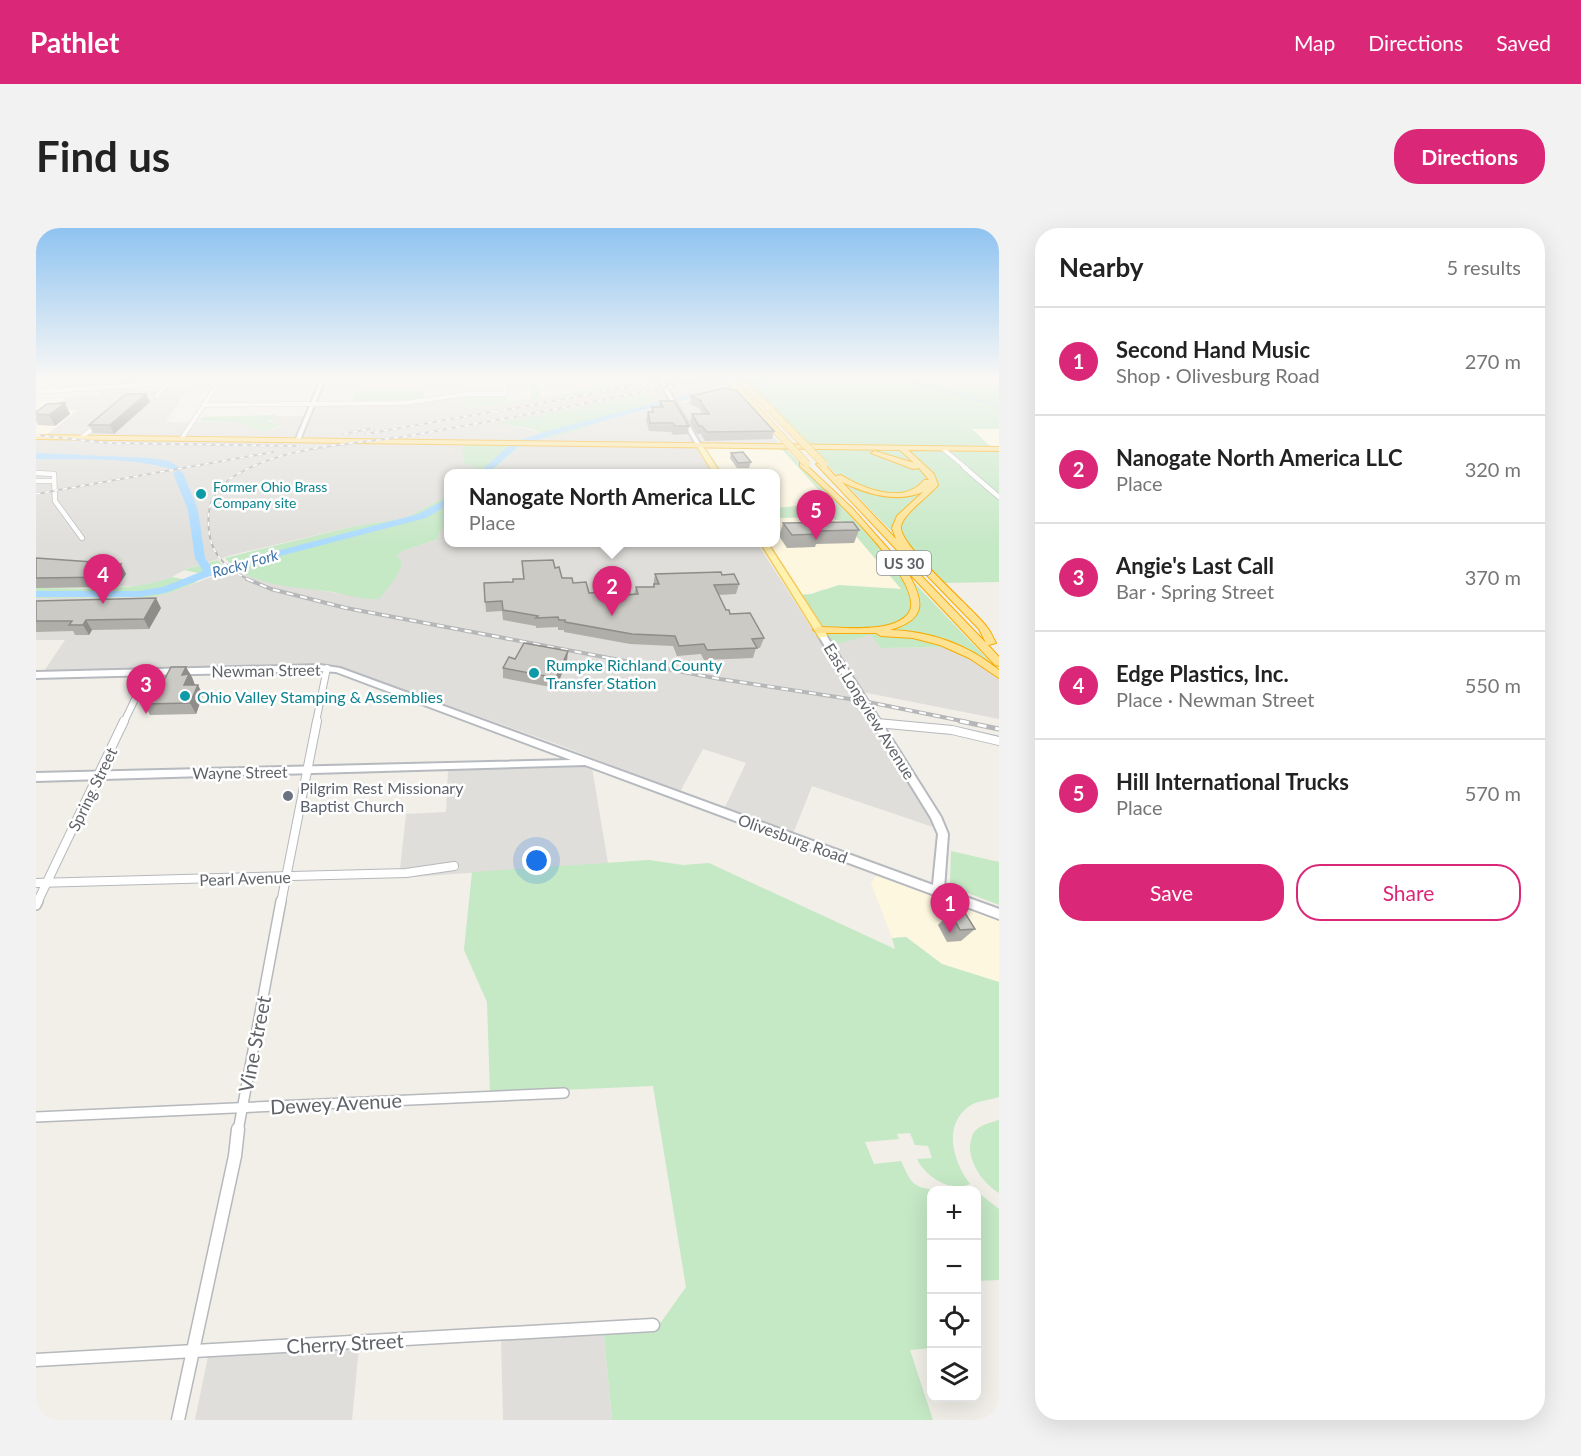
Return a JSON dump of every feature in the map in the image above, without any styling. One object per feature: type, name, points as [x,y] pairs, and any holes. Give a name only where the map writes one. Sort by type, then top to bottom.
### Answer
[{"type":"highway","name":"US 30","points":[[778,435],[999,663]]},
{"type":"highway","points":[[793,435],[822,464],[849,484],[892,494],[912,492],[925,487],[927,480],[899,448]]},
{"type":"highway","points":[[36,438],[999,449]]},
{"type":"highway","points":[[816,447],[884,455],[902,460],[916,468]]},
{"type":"highway","points":[[899,448],[931,476],[934,485],[900,518],[896,528],[898,536],[914,558],[983,628],[991,643]]},
{"type":"highway","points":[[805,464],[881,545],[909,582],[916,600],[914,612],[891,626],[820,633]]},
{"type":"highway","name":"US 30","points":[[822,464],[999,651]]},
{"type":"highway","points":[[820,633],[894,633],[924,637],[961,649],[981,660],[999,675]]},
{"type":"main road","points":[[700,446],[715,469]]},
{"type":"main road","name":"East Longview Avenue","points":[[766,547],[820,633]]},
{"type":"street","points":[[182,438],[184,435]]},
{"type":"street","points":[[297,440],[299,435]]},
{"type":"street","points":[[693,435],[700,446]]},
{"type":"street","points":[[942,448],[999,497]]},
{"type":"street","points":[[36,473],[54,474],[55,501],[82,538]]},
{"type":"street","points":[[36,481],[54,481]]},
{"type":"street","name":"East Longview Avenue","points":[[820,633],[930,806],[940,826],[943,842],[938,891]]},
{"type":"street","name":"Newman Street","points":[[36,675],[327,668],[353,675],[588,763]]},
{"type":"street","name":"Vine Street","points":[[178,1420],[235,1156],[241,1108],[327,668]]},
{"type":"street","name":"Spring Street","points":[[36,905],[148,672]]},
{"type":"street","points":[[877,723],[952,730],[999,741]]},
{"type":"street","name":"Wayne Street","points":[[36,777],[588,763]]},
{"type":"street","name":"Olivesburg Road","points":[[588,763],[999,914]]},
{"type":"street","name":"Pearl Avenue","points":[[36,883],[406,873],[454,866]]},
{"type":"street","name":"Dewey Avenue","points":[[36,1117],[564,1093]]},
{"type":"street","name":"Cherry Street","points":[[36,1360],[192,1353],[653,1325]]},
{"type":"shaded area","points":[[36,435],[47,435],[45,436],[36,438]]},
{"type":"shaded area","points":[[537,435],[503,445],[466,445],[476,469],[444,469],[444,497],[406,518],[355,526],[232,555],[186,569],[172,577],[143,586],[36,588],[36,438],[45,436]]},
{"type":"shaded area","points":[[556,435],[771,435],[780,444],[696,444],[712,469],[495,469],[522,444]]},
{"type":"shaded area","points":[[977,435],[999,435],[999,448],[992,448]]},
{"type":"shaded area","points":[[712,448],[782,449],[823,495],[823,498],[817,504],[780,508],[780,469],[720,469],[708,451]]},
{"type":"shaded area","points":[[825,517],[844,522],[902,589],[821,589],[811,594],[800,595],[770,547],[780,547],[780,518]]},
{"type":"shaded area","points":[[444,528],[444,547],[760,547],[823,646],[872,635],[881,648],[948,647],[975,660],[999,679],[999,719],[852,690],[929,813],[933,827],[812,786],[793,834],[724,809],[746,763],[703,749],[680,792],[557,744],[337,666],[44,671],[65,640],[36,640],[36,598],[152,597],[172,592],[235,568],[257,578],[283,585],[378,599],[396,555],[438,539],[439,532]]},
{"type":"shaded area","points":[[592,767],[608,863],[399,878],[406,814],[446,812],[448,770]]},
{"type":"shaded area","points":[[878,874],[999,921],[999,982],[942,964],[907,937],[892,938],[871,883]]},
{"type":"shaded area","points":[[604,1335],[612,1420],[503,1420],[501,1340]]},
{"type":"shaded area","points":[[359,1347],[352,1420],[195,1420],[208,1356]]},
{"type":"green space","points":[[536,435],[560,435],[535,440],[515,441]]},
{"type":"green space","points":[[798,435],[978,435],[992,448],[999,448],[999,582],[943,583]]},
{"type":"green space","points":[[522,444],[494,469],[476,469],[464,463],[462,448],[466,445]]},
{"type":"green space","points":[[782,449],[786,449],[992,664],[998,678],[975,660],[948,647],[881,648],[871,635],[833,645],[800,595],[839,585],[901,589],[844,522],[825,517],[780,518],[780,508],[817,504],[823,495]]},
{"type":"green space","points":[[444,497],[444,528],[439,532],[438,539],[397,555],[402,563],[400,569],[379,599],[274,584],[247,575],[225,558],[355,526],[406,518]]},
{"type":"green space","points":[[218,560],[228,571],[214,576],[183,570]]},
{"type":"green space","points":[[172,577],[197,582],[152,597],[36,598],[36,588],[121,588]]},
{"type":"green space","points":[[951,851],[999,862],[999,905],[950,886]]},
{"type":"green space","points":[[649,860],[683,865],[709,863],[895,949],[892,938],[906,937],[942,964],[999,982],[999,1097],[968,1107],[960,1115],[953,1135],[955,1156],[970,1184],[947,1185],[932,1177],[917,1159],[932,1158],[928,1146],[915,1145],[910,1133],[897,1134],[899,1139],[865,1142],[874,1164],[901,1161],[913,1182],[927,1188],[927,1348],[910,1350],[933,1420],[612,1420],[604,1335],[654,1332],[686,1287],[653,1086],[490,1093],[487,1002],[464,950],[472,872]]},
{"type":"green space","points":[[999,1120],[999,1193],[986,1183],[976,1169],[970,1153],[970,1145],[976,1130]]},
{"type":"green space","points":[[981,1195],[999,1209],[999,1280],[981,1281]]},
{"type":"building","points":[[743,452],[751,462],[738,463],[731,453]]},
{"type":"building","points":[[853,522],[859,530],[817,531],[819,534],[792,535],[783,523]]},
{"type":"building","points":[[36,558],[121,564],[112,577],[36,578]]},
{"type":"building","points":[[553,560],[555,568],[559,567],[562,578],[572,578],[573,583],[586,582],[589,593],[607,592],[608,596],[638,594],[636,587],[654,587],[654,584],[659,584],[655,574],[721,572],[722,575],[734,574],[739,584],[714,585],[726,610],[729,610],[730,614],[750,613],[764,638],[752,639],[757,648],[707,650],[704,644],[679,646],[675,636],[632,634],[565,622],[565,620],[559,620],[558,617],[536,618],[538,616],[503,610],[502,601],[485,602],[484,583],[513,582],[513,579],[524,579],[522,561]]},
{"type":"building","points":[[156,598],[144,619],[86,620],[83,625],[69,625],[72,621],[36,621],[36,601]]},
{"type":"building","points":[[524,643],[568,651],[556,678],[503,668],[509,657],[515,659]]},
{"type":"building","points":[[171,667],[186,667],[182,675],[189,674],[184,685],[198,685],[190,703],[144,704],[154,686],[161,686]]},
{"type":"building","points":[[950,913],[965,913],[975,929],[960,930]]},
{"type":"waterway","name":"Rocky Fork","points":[[487,469],[515,445],[545,435]]},
{"type":"waterway","points":[[36,456],[150,460],[175,467]]},
{"type":"waterway","points":[[178,473],[193,510],[200,558],[209,572]]},
{"type":"waterway","name":"Rocky Fork","points":[[36,594],[139,594],[165,590],[222,568],[422,516],[444,503]]},
{"type":"railway","points":[[36,435],[108,443],[299,446]]},
{"type":"railway","points":[[250,580],[228,567],[217,555],[210,540],[208,522],[210,506],[217,492],[228,480],[256,465],[300,451],[415,435]]},
{"type":"railway","points":[[36,494],[273,452]]},
{"type":"railway","points":[[247,579],[271,589],[346,608],[720,679],[863,701],[967,722]]},
{"type":"railway","points":[[960,721],[999,729]]},
{"type":"place","name":"Former Ohio Brass Company site","points":[[201,494]]},
{"type":"place","name":"Hill International Trucks","points":[[816,540]]},
{"type":"place","name":"Edge Plastics, Inc.","points":[[103,604]]},
{"type":"place","name":"Nanogate North America LLC","points":[[612,616]]},
{"type":"place","name":"Rumpke Richland County Transfer Station","points":[[534,673]]},
{"type":"place","name":"Ohio Valley Stamping & Assemblies","points":[[185,696]]},
{"type":"place","name":"Angie's Last Call","points":[[146,714]]},
{"type":"place","name":"Pilgrim Rest Missionary Baptist Church","points":[[288,796]]},
{"type":"place","name":"Second Hand Music","points":[[950,933]]}]
